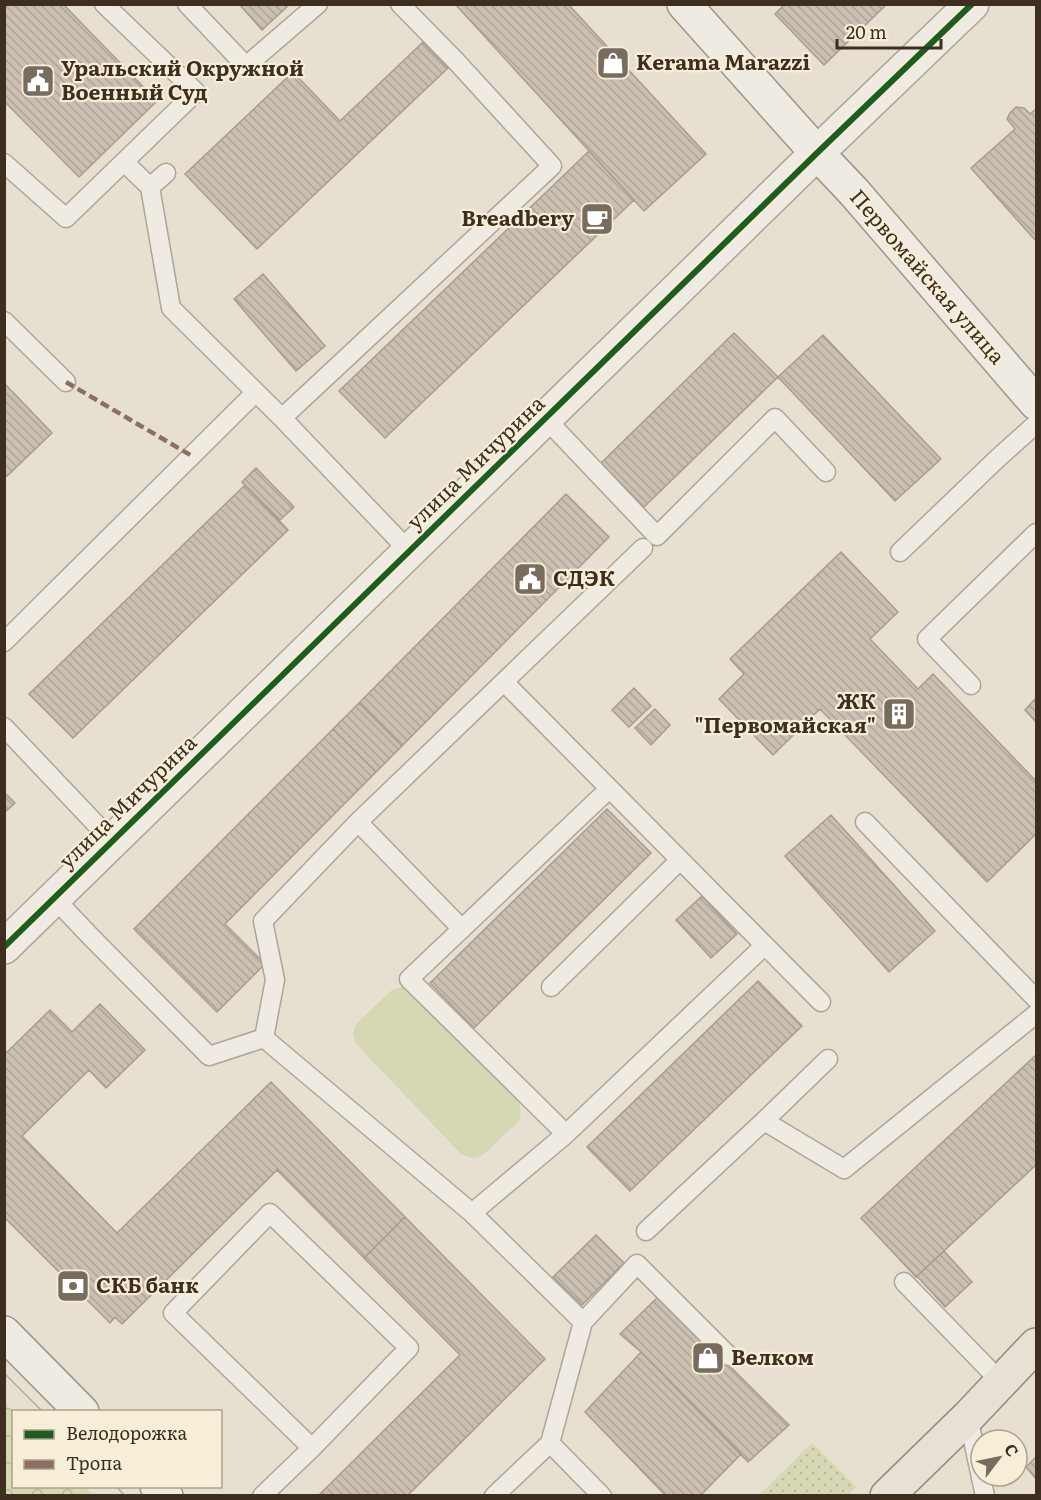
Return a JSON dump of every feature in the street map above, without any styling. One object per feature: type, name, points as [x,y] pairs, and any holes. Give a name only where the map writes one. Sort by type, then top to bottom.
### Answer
[{"type":"main road","points":[[887,1496],[1036,1346]]},
{"type":"street","name":"улица Мичурина","points":[[4,946],[972,4]]},
{"type":"street","name":"Первомайская улица","points":[[690,7],[1036,403]]},
{"type":"street","points":[[4,1333],[80,1410]]},
{"type":"lane","points":[[4,163],[66,218],[196,92],[104,4]]},
{"type":"lane","points":[[188,4],[246,66],[318,4]]},
{"type":"lane","points":[[282,418],[552,166],[400,4]]},
{"type":"lane","points":[[124,162],[150,187],[171,308],[282,418],[409,550]]},
{"type":"lane","points":[[150,187],[166,172]]},
{"type":"lane","points":[[4,321],[66,382]]},
{"type":"lane","points":[[4,642],[255,393]]},
{"type":"lane","points":[[545,418],[657,536],[775,418],[826,472]]},
{"type":"lane","points":[[900,552],[1036,424]]},
{"type":"lane","points":[[971,685],[927,639],[1036,533]]},
{"type":"lane","points":[[264,1038],[275,980],[263,921],[358,822],[643,548]]},
{"type":"lane","points":[[504,682],[821,1002]]},
{"type":"lane","points":[[4,727],[112,842]]},
{"type":"lane","points":[[566,1134],[409,978],[609,789]]},
{"type":"lane","points":[[358,822],[462,929]]},
{"type":"lane","points":[[865,822],[1036,999]]},
{"type":"lane","points":[[551,987],[680,860]]},
{"type":"lane","points":[[54,898],[209,1056],[264,1038]]},
{"type":"lane","points":[[472,1213],[566,1134],[764,946]]},
{"type":"lane","points":[[764,1121],[844,1169],[1036,1014]]},
{"type":"lane","points":[[264,1038],[472,1213],[583,1322]]},
{"type":"lane","points":[[646,1231],[828,1059]]},
{"type":"lane","points":[[262,1496],[312,1448],[409,1348],[270,1214],[173,1313],[312,1448]]},
{"type":"lane","points":[[494,1496],[550,1443],[583,1322],[637,1264],[729,1356]]},
{"type":"lane","points":[[904,1282],[1001,1382]]},
{"type":"lane","points":[[968,1417],[985,1496]]},
{"type":"lane","points":[[550,1443],[602,1496]]},
{"type":"green space","points":[[402,987],[412,991],[519,1102],[521,1112],[519,1121],[482,1156],[472,1158],[462,1155],[356,1044],[353,1034],[356,1024],[392,990]]},
{"type":"green space","points":[[5,1402],[12,1411],[12,1488],[86,1488],[94,1495],[5,1495]]},
{"type":"green space","points":[[812,1443],[856,1487],[848,1495],[759,1495]]},
{"type":"building","points":[[4,4],[63,4],[157,101],[79,177],[4,101]]},
{"type":"building","points":[[239,4],[290,4],[262,30]]},
{"type":"building","points":[[455,4],[568,4],[706,154],[644,211]]},
{"type":"building","points":[[785,4],[887,4],[824,65],[775,14]]},
{"type":"building","points":[[423,42],[448,68],[257,249],[185,174],[293,72],[340,121]]},
{"type":"building","points":[[1016,107],[1024,108],[1030,114],[1036,109],[1036,241],[971,168],[1015,129],[1007,119]]},
{"type":"building","points":[[589,151],[634,200],[385,438],[339,391]]},
{"type":"building","points":[[263,274],[325,346],[296,371],[234,299]]},
{"type":"building","points":[[734,333],[778,377],[644,507],[601,463]]},
{"type":"building","points":[[823,335],[941,459],[895,501],[778,377]]},
{"type":"building","points":[[4,383],[52,433],[7,476],[4,474]]},
{"type":"building","points":[[256,468],[294,507],[280,520],[242,482]]},
{"type":"building","points":[[245,485],[288,530],[73,738],[29,694]]},
{"type":"building","points":[[566,494],[609,537],[402,746],[359,703]]},
{"type":"building","name":"ЖК \"Первомайская\"","points":[[841,552],[898,612],[870,639],[918,689],[933,674],[1036,781],[1036,834],[987,882],[820,709],[773,755],[719,699],[744,674],[730,659]]},
{"type":"building","points":[[634,688],[651,706],[629,727],[612,710]]},
{"type":"building","points":[[1036,698],[1036,722],[1025,710]]},
{"type":"building","points":[[359,703],[402,746],[376,772],[333,729]]},
{"type":"building","points":[[655,709],[670,725],[651,745],[635,728]]},
{"type":"building","points":[[333,729],[376,772],[225,924],[265,964],[217,1012],[134,929]]},
{"type":"building","points":[[4,792],[15,803],[4,813]]},
{"type":"building","points":[[607,809],[651,853],[474,1028],[430,983]]},
{"type":"building","points":[[831,815],[935,931],[889,972],[785,856]]},
{"type":"building","points":[[702,896],[737,934],[711,958],[676,920]]},
{"type":"building","points":[[758,981],[802,1026],[630,1191],[587,1147]]},
{"type":"building","points":[[100,1004],[145,1050],[106,1088],[89,1070],[22,1136],[117,1233],[271,1082],[405,1217],[364,1258],[277,1170],[122,1324],[115,1317],[110,1323],[4,1217],[4,1055],[50,1010],[72,1032]]},
{"type":"building","points":[[1036,1055],[1036,1165],[916,1277],[861,1218]]},
{"type":"building","points":[[405,1217],[545,1359],[407,1496],[318,1496],[460,1355],[364,1258]]},
{"type":"building","points":[[596,1235],[624,1263],[582,1305],[553,1277]]},
{"type":"building","points":[[944,1251],[972,1282],[945,1307],[917,1276]]},
{"type":"building","points":[[659,1296],[789,1425],[748,1462],[641,1352],[620,1334]]},
{"type":"building","points":[[641,1352],[741,1454],[700,1496],[666,1496],[585,1412]]},
{"type":"building","points":[[1036,1457],[1036,1479],[1029,1471],[1029,1464]]},
{"type":"tram line","points":[[4,1373],[41,1410]]},
{"type":"tram line","points":[[118,1488],[125,1496]]},
{"type":"marked path","points":[[66,382],[192,456]]},
{"type":"cycle path","points":[[4,947],[972,4]]},
{"type":"place","name":"Kerama Marazzi","points":[[613,63]]},
{"type":"place","name":"Уральский Окружной Военный Суд","points":[[38,81]]},
{"type":"place","name":"Breadbery","points":[[597,219]]},
{"type":"place","name":"СДЭК","points":[[530,579]]},
{"type":"place","name":"ЖК \"Первомайская\"","points":[[899,714]]},
{"type":"place","name":"СКБ банк","points":[[73,1286]]},
{"type":"place","name":"Велком","points":[[708,1358]]}]
